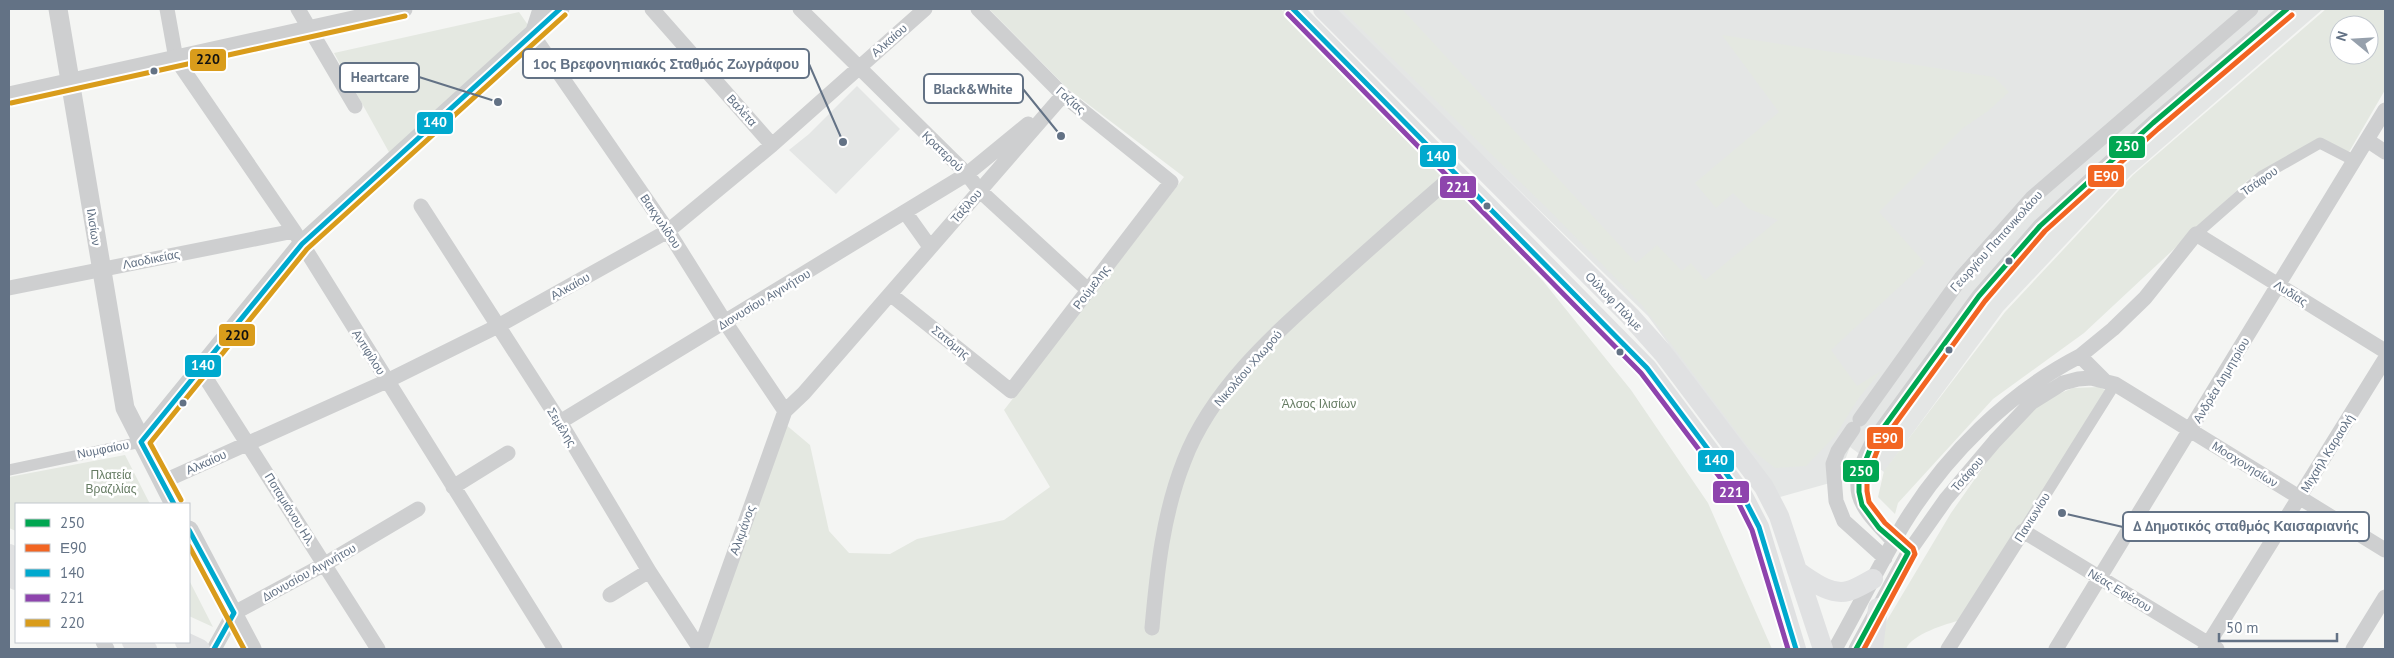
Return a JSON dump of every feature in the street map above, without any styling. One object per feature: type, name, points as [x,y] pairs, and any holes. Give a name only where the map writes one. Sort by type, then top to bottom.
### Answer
[{"type":"main road","name":"Ούλωφ Πάλμε","points":[[1293,9],[1648,368],[1743,496],[1759,527],[1796,649]]},
{"type":"main road","name":"Ούλωφ Πάλμε","points":[[1323,9],[1630,316],[1663,353],[1764,487],[1779,516],[1823,649]]},
{"type":"main road","points":[[1797,571],[1821,586],[1835,591],[1847,592],[1873,579]]},
{"type":"main road","points":[[1873,649],[1878,608]]},
{"type":"main road","points":[[134,643],[147,649]]},
{"type":"main road","points":[[187,643],[200,649]]},
{"type":"street","name":"Ιλισίων","points":[[58,9],[124,408],[173,503]]},
{"type":"street","points":[[167,9],[176,59]]},
{"type":"street","points":[[298,9],[354,106]]},
{"type":"street","points":[[9,94],[403,9]]},
{"type":"street","points":[[532,34],[540,9]]},
{"type":"street","name":"Νυμφαίου","points":[[9,470],[141,442],[200,369],[298,238],[560,9]]},
{"type":"street","name":"Βαλέτα","points":[[652,9],[772,145]]},
{"type":"street","name":"Κρατερού","points":[[800,9],[967,174],[979,190],[1088,291]]},
{"type":"street","name":"Αλκαίου","points":[[162,482],[388,381],[498,326],[668,231],[772,145],[925,9]]},
{"type":"street","name":"Γαζίας","points":[[978,9],[1063,95],[1171,182]]},
{"type":"street","name":"Γεωργίου Παπανικολάου","points":[[1885,558],[1844,521],[1836,501],[1833,464],[1838,451],[1856,424],[1961,278],[2032,198],[2251,9]]},
{"type":"street","name":"Γεωργίου Παπανικολάου","points":[[1894,542],[1864,510],[1858,490],[1861,463],[1876,438],[1979,296],[2040,226],[2153,123],[2287,9]]},
{"type":"street","name":"Βακχυλίδου","points":[[532,34],[668,231],[725,322],[785,411]]},
{"type":"street","name":"Αντιφίλου","points":[[176,59],[298,238],[555,649]]},
{"type":"street","name":"Ταξίλου","points":[[967,174],[1063,95]]},
{"type":"street","name":"Ταξίλου","points":[[785,411],[804,393],[1063,95]]},
{"type":"street","name":"Ανδρέα Δημητρίου","points":[[2056,649],[2385,110]]},
{"type":"street","points":[[2367,140],[2385,152]]},
{"type":"street","name":"Τσάφου","points":[[1835,649],[1894,542],[1934,482],[1966,443],[2029,388],[2060,366],[2080,356],[2113,330],[2144,298],[2196,234],[2262,176],[2320,143],[2354,160]]},
{"type":"street","name":"Διονυσίου Αιγινήτου","points":[[560,422],[967,174]]},
{"type":"street","name":"Νικολάου Χλωρού","points":[[1152,628],[1156,583],[1167,512],[1184,460],[1217,401],[1282,328],[1455,174]]},
{"type":"street","name":"Ρούμελης","points":[[1011,391],[1171,182]]},
{"type":"street","name":"Σεμέλης","points":[[421,206],[560,422],[649,571],[700,649]]},
{"type":"street","points":[[905,212],[930,247]]},
{"type":"street","name":"Λυδίας","points":[[2196,234],[2385,351]]},
{"type":"street","name":"Λαοδικείας","points":[[9,288],[101,268],[298,238]]},
{"type":"street","name":"Σατόμης","points":[[890,294],[1011,391]]},
{"type":"street","points":[[2080,356],[2109,382]]},
{"type":"street","name":"Μιχαήλ Καραολή","points":[[2210,647],[2385,359]]},
{"type":"street","name":"Ποταμιάνου Ηλ.","points":[[200,369],[249,443],[378,649]]},
{"type":"street","name":"Τσάφου","points":[[1856,649],[1908,553],[1946,499],[1995,441],[2031,404],[2063,384],[2091,378],[2109,382]]},
{"type":"street","name":"Μοσχονησίων","points":[[2109,382],[2385,550]]},
{"type":"street","name":"Πανιωνίου","points":[[1948,649],[2024,531],[2109,382]]},
{"type":"street","name":"Αλκμάνος","points":[[700,649],[785,411]]},
{"type":"street","points":[[453,487],[508,453]]},
{"type":"street","name":"Διονυσίου Αιγινήτου","points":[[234,613],[325,564],[418,509]]},
{"type":"street","name":"Νέας Εφέσου","points":[[2024,531],[2210,647]]},
{"type":"street","points":[[190,532],[252,649]]},
{"type":"street","points":[[610,595],[649,571]]},
{"type":"street","points":[[2353,649],[2385,597]]},
{"type":"street","points":[[214,649],[234,613]]},
{"type":"shaded area","points":[[1333,9],[2323,9],[2131,175],[2003,311],[1884,472],[1850,447],[1837,481],[1780,497],[1648,316]]},
{"type":"shaded area","points":[[857,86],[900,129],[836,194],[789,150],[809,134]]},
{"type":"green space","name":"Άλσος Ιλισίων","points":[[989,9],[1281,9],[1543,281],[1631,390],[1708,503],[1772,649],[707,649],[785,424],[810,445],[829,531],[849,553],[890,554],[917,539],[1004,520],[1050,487],[1004,410],[1184,177],[1068,89]]},
{"type":"green space","points":[[1341,9],[1402,9],[1636,263],[1657,245],[1682,271],[1691,263],[1705,280],[1778,220],[1749,209],[1733,193],[1716,208],[1695,183],[1779,112],[1722,35],[1994,77],[2009,92],[1988,111],[1963,128],[1879,212],[1925,263],[1831,350],[1857,386],[1881,371],[1858,399],[1835,436],[1806,466],[1775,468],[1748,447],[1642,305],[1548,209]]},
{"type":"green space","points":[[2326,9],[2385,9],[2385,90],[2349,152],[2319,138],[2248,180],[2084,333],[1993,399],[1898,503],[1895,514],[1878,497],[1884,471],[2005,312],[2133,175]]},
{"type":"green space","points":[[519,12],[528,25],[390,154],[334,53]]},
{"type":"green space","points":[[2099,387],[2107,391],[1961,620],[1922,634],[1909,644],[1906,649],[1879,649],[1883,627],[1951,513],[1989,459],[2029,411],[2051,397],[2073,388]]},
{"type":"green space","name":"Πλατεία Βραζιλίας","points":[[125,455],[149,503],[15,503],[15,531],[9,528],[9,477]]},
{"type":"green space","points":[[190,582],[213,627],[190,616]]},
{"type":"transit line","name":"140","points":[[173,503],[141,442],[302,244],[560,9]]},
{"type":"transit line","name":"140","points":[[1293,9],[1647,368],[1743,496],[1759,527],[1796,649]]},
{"type":"transit line","name":"250","points":[[1856,649],[1908,553],[1879,528],[1862,505],[1859,492],[1859,477],[1873,442],[1979,296],[2040,226],[2153,123],[2287,9]]},
{"type":"transit line","name":"221","points":[[1288,14],[1641,373],[1737,500],[1752,530],[1788,649]]},
{"type":"transit line","name":"220","points":[[181,500],[150,443],[307,249],[565,15]]},
{"type":"transit line","name":"Ε90","points":[[1864,649],[1915,554],[1913,548],[1885,523],[1869,502],[1867,478],[1879,446],[1985,301],[2045,231],[2158,129],[2292,15]]},
{"type":"transit line","name":"220","points":[[11,103],[405,16]]},
{"type":"transit line","name":"140","points":[[190,532],[234,613],[214,649]]},
{"type":"transit line","name":"220","points":[[190,548],[244,649]]},
{"type":"place","name":"Heartcare","points":[[498,102]]},
{"type":"place","name":"Black&White","points":[[1061,136]]},
{"type":"place","name":"1ος Βρεφονηπιακός Σταθμός Ζωγράφου","points":[[843,142]]},
{"type":"place","name":"Δ Δημοτικός σταθμός Καισαριανής","points":[[2062,513]]}]
